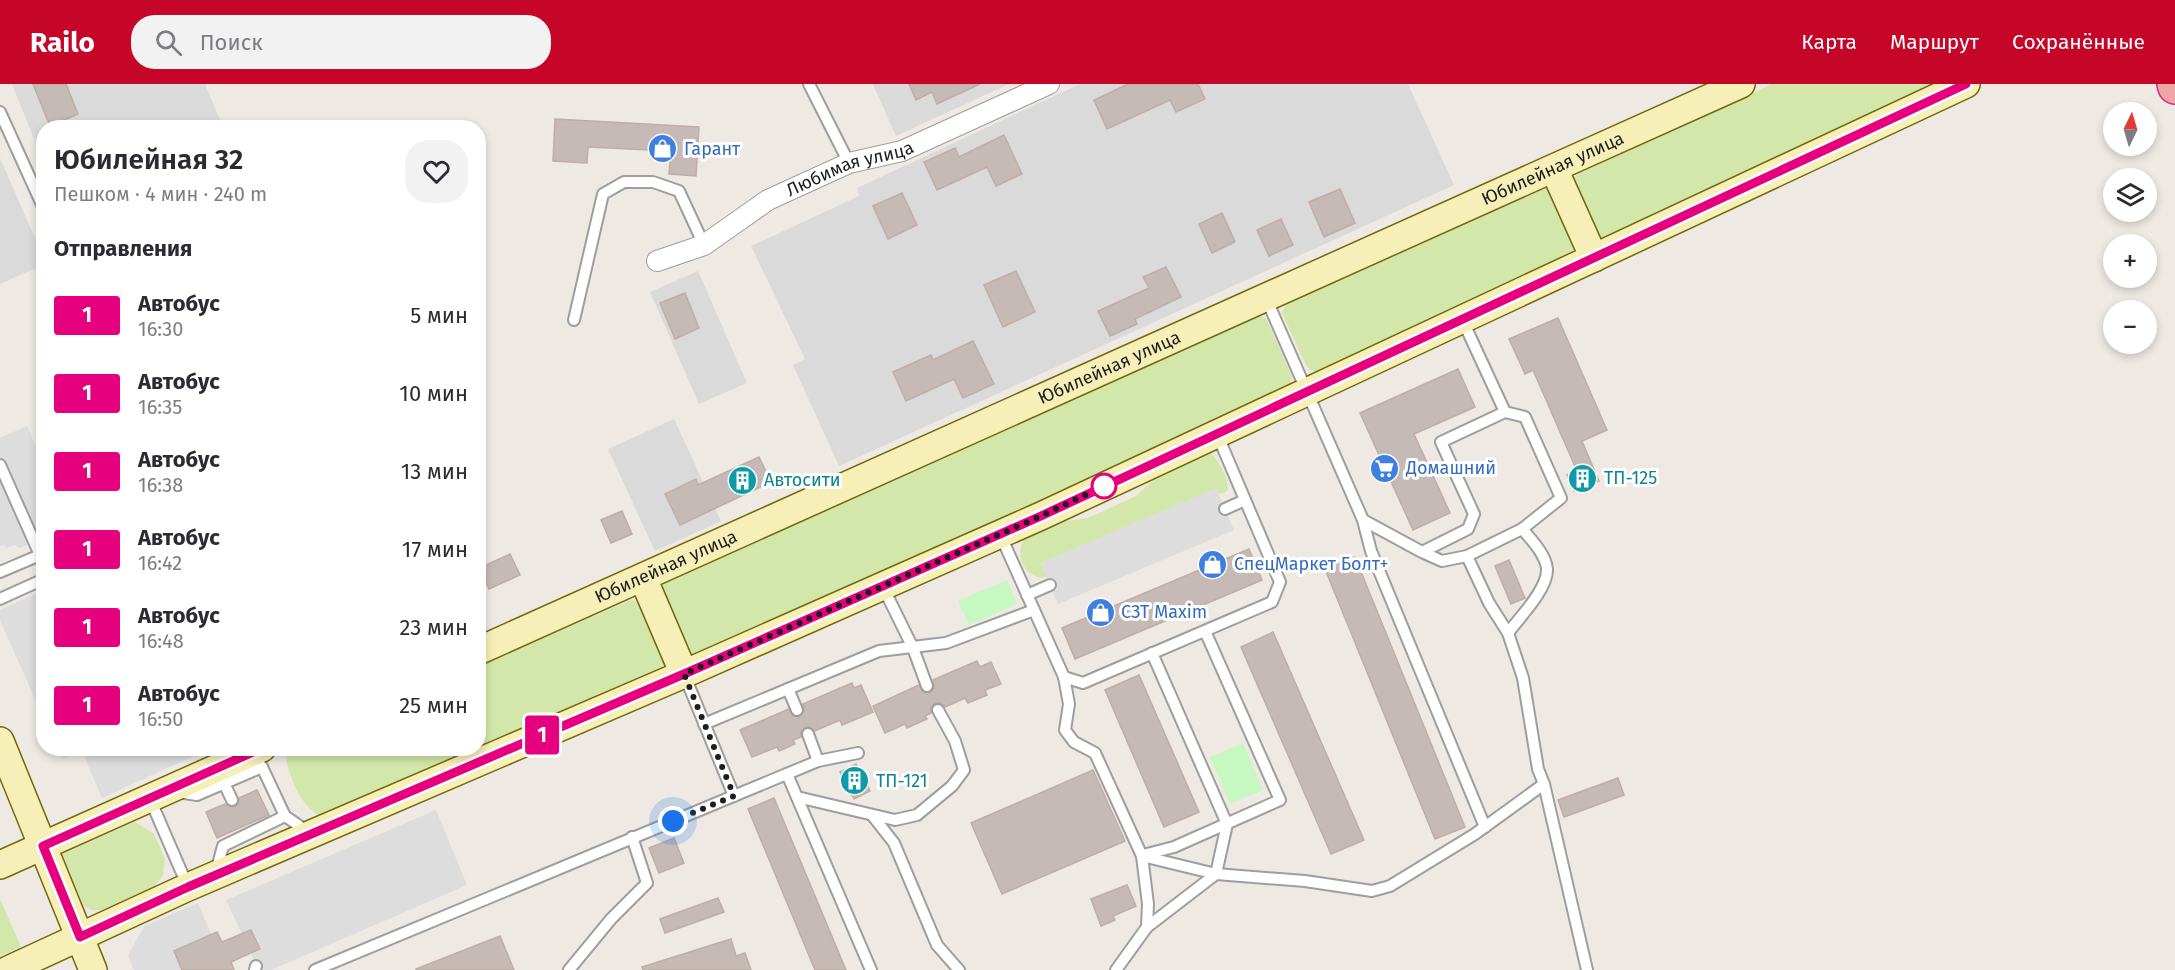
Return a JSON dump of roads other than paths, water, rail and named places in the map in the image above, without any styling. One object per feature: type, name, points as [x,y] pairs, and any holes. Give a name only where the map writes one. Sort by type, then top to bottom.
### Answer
[{"type":"main road","name":"Юбилейная улица","points":[[486,647],[1741,84]]},
{"type":"main road","points":[[8,970],[188,887],[684,674],[1000,534],[1966,84]]},
{"type":"main road","points":[[1554,169],[1594,258]]},
{"type":"main road","points":[[643,578],[684,674]]},
{"type":"main road","points":[[0,741],[93,970]]},
{"type":"main road","points":[[0,865],[250,756]]},
{"type":"street","name":"Любимая улица","points":[[657,261],[704,245],[768,200],[849,163],[902,151],[1049,84]]},
{"type":"lane","points":[[809,84],[849,163]]},
{"type":"lane","points":[[0,112],[36,191]]},
{"type":"lane","points":[[574,320],[603,194],[624,182],[653,182],[679,191],[704,245]]},
{"type":"lane","points":[[1266,296],[1363,520],[1371,551],[1485,827]]},
{"type":"lane","points":[[1462,318],[1505,412]]},
{"type":"lane","points":[[1363,520],[1422,552],[1442,561],[1467,556],[1522,529],[1561,498],[1525,417],[1505,412],[1441,442],[1474,513],[1468,529],[1422,552]]},
{"type":"lane","points":[[1064,677],[1083,683],[1272,602],[1280,582],[1216,433]]},
{"type":"lane","points":[[0,465],[36,546]]},
{"type":"lane","points":[[1225,509],[1245,500]]},
{"type":"lane","points":[[1508,633],[1542,588],[1547,569],[1537,546],[1522,529]]},
{"type":"lane","points":[[1000,534],[1064,677],[1069,704],[1065,730],[1074,742],[1095,753],[1142,856],[1148,904],[1147,927]]},
{"type":"lane","points":[[1467,556],[1489,603],[1508,633],[1523,678],[1538,769],[1544,784],[1588,969]]},
{"type":"lane","points":[[0,572],[36,557]]},
{"type":"lane","points":[[0,599],[36,583]]},
{"type":"lane","points":[[1028,595],[1050,585]]},
{"type":"lane","points":[[883,586],[913,648],[927,686]]},
{"type":"lane","points":[[704,724],[879,651],[946,643],[1034,610]]},
{"type":"lane","points":[[1142,856],[1174,847],[1280,800],[1205,631]]},
{"type":"lane","points":[[1116,970],[1147,927],[1216,874],[1227,824],[1152,653]]},
{"type":"lane","points":[[684,674],[734,796]]},
{"type":"lane","points":[[788,689],[797,710]]},
{"type":"lane","points":[[797,797],[895,820],[917,815],[952,786],[964,770],[955,741],[938,710]]},
{"type":"lane","points":[[808,734],[818,761]]},
{"type":"lane","points":[[315,970],[818,761],[858,753]]},
{"type":"lane","points":[[188,887],[159,795],[197,795],[224,783],[251,756]]},
{"type":"lane","points":[[253,756],[285,816],[311,834]]},
{"type":"lane","points":[[787,774],[871,970]]},
{"type":"lane","points":[[224,783],[232,800]]},
{"type":"lane","points":[[1142,856],[1216,874],[1305,881],[1372,891],[1390,886],[1485,827],[1544,784]]},
{"type":"lane","points":[[872,815],[894,843],[937,945],[959,970]]},
{"type":"lane","points":[[214,876],[224,846],[246,830],[285,816]]},
{"type":"lane","points":[[569,970],[611,919],[647,883],[633,837]]},
{"type":"place","name":"Гарант","points":[[663,149]]},
{"type":"place","name":"Домашний","points":[[1385,468]]},
{"type":"place","name":"ТП-125","points":[[1583,478]]},
{"type":"place","name":"Автосити","points":[[743,480]]},
{"type":"place","name":"СпецМаркет Болт+","points":[[1213,564]]},
{"type":"place","name":"СЗТ Maxim","points":[[1100,612]]},
{"type":"place","name":"ТП-121","points":[[855,781]]}]
